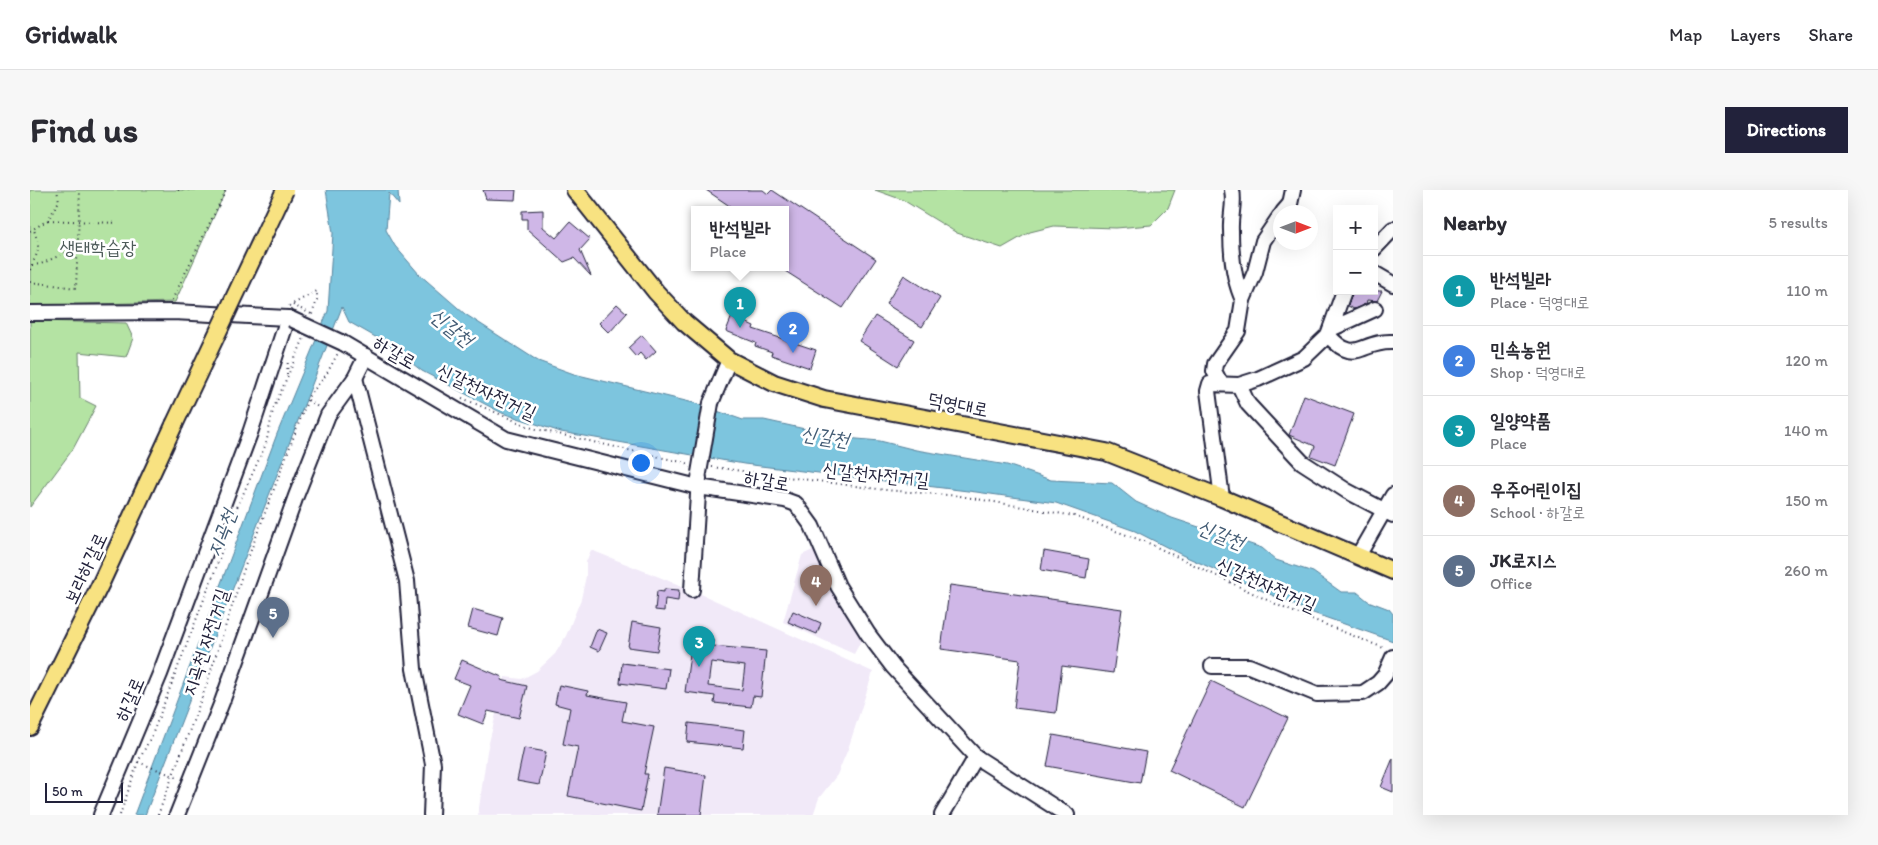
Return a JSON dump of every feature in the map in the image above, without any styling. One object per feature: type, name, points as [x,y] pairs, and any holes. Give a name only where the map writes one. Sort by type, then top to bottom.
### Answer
[{"type":"main road","name":"보라하갈로","points":[[30,727],[101,583],[285,190]]},
{"type":"main road","name":"덕영대로","points":[[575,190],[656,292],[684,322],[729,360],[774,383],[824,399],[1106,452],[1222,498],[1393,571]]},
{"type":"street","points":[[1232,190],[1234,203],[1230,229],[1235,280],[1243,300]]},
{"type":"street","points":[[1284,205],[1285,190]]},
{"type":"street","points":[[1289,205],[1293,190]]},
{"type":"street","points":[[1221,384],[1214,367],[1238,330],[1243,300],[1255,272],[1263,241],[1273,226]]},
{"type":"street","points":[[1378,245],[1393,229]]},
{"type":"street","points":[[1378,275],[1393,284]]},
{"type":"street","points":[[1343,295],[1330,332],[1339,348],[1346,351],[1393,342]]},
{"type":"street","points":[[1222,498],[1208,391],[1210,384],[1238,385],[1258,380],[1288,366],[1314,350],[1330,332],[1375,309]]},
{"type":"street","points":[[30,313],[293,312]]},
{"type":"street","name":"하갈로","points":[[101,815],[160,674],[293,312],[506,439],[699,477],[796,504],[812,526],[838,586],[868,634],[893,667],[976,757],[1067,815]]},
{"type":"street","points":[[178,815],[222,702],[296,496],[328,415],[355,378],[366,356]]},
{"type":"street","points":[[692,590],[699,477],[712,403],[729,360]]},
{"type":"street","points":[[355,378],[408,581],[414,669],[433,764],[432,815]]},
{"type":"street","points":[[1238,385],[1248,404],[1302,462],[1347,491],[1388,512]]},
{"type":"street","points":[[1358,556],[1388,512],[1393,495]]},
{"type":"street","points":[[1212,666],[1250,666],[1317,694],[1363,693],[1386,675],[1393,657]]},
{"type":"street","points":[[942,815],[976,757]]},
{"type":"path","points":[[30,231],[48,220],[59,201],[57,190]]},
{"type":"path","points":[[30,282],[76,288],[76,248],[80,190]]},
{"type":"path","points":[[178,190],[194,190]]},
{"type":"path","points":[[170,305],[226,190]]},
{"type":"path","points":[[48,220],[118,223]]},
{"type":"path","points":[[30,270],[38,257],[39,245],[34,230]]},
{"type":"path","points":[[32,265],[40,264],[76,248]]},
{"type":"path","points":[[293,312],[317,291]]},
{"type":"path","points":[[293,312],[313,315]]},
{"type":"path","name":"지곡천 자전거길","points":[[158,815],[205,689],[245,566],[309,396],[326,375],[343,343]]},
{"type":"path","points":[[120,815],[138,762],[155,727],[216,568],[233,516],[266,444],[273,410],[287,377]]},
{"type":"path","name":"신갈천자전거길","points":[[462,398],[532,428],[699,477],[960,496],[1074,516],[1146,542],[1284,608],[1393,652]]},
{"type":"path","points":[[138,762],[173,776]]},
{"type":"shaded area","points":[[817,548],[864,635],[854,654],[783,622],[802,555]]},
{"type":"shaded area","points":[[591,550],[692,590],[873,672],[848,749],[837,775],[819,798],[813,815],[478,815],[487,751],[505,677],[522,679],[537,671],[555,654],[566,636],[581,599],[586,576],[586,562]]},
{"type":"green space","name":"생태학습장","points":[[30,190],[226,190],[175,302],[50,305],[33,321],[126,323],[133,338],[126,357],[79,352],[80,398],[96,406],[73,449],[30,507]]},
{"type":"green space","points":[[875,190],[1175,190],[1168,208],[1151,225],[1116,228],[1054,226],[1030,232],[1002,248],[957,233],[903,200]]},
{"type":"water","name":"신갈천","points":[[326,190],[398,190],[399,205],[389,193],[386,230],[395,246],[419,274],[465,314],[538,361],[574,374],[694,403],[743,420],[764,420],[846,438],[880,441],[916,450],[1007,465],[1051,480],[1112,483],[1136,502],[1172,518],[1262,548],[1276,560],[1313,572],[1341,592],[1357,592],[1368,601],[1389,609],[1393,614],[1393,641],[1310,612],[1182,555],[1135,531],[1056,503],[744,464],[561,432],[502,413],[422,371],[386,343],[349,322],[342,307],[145,815],[134,815],[277,434],[328,311],[333,233]]},
{"type":"building","points":[[483,190],[516,190],[515,200],[486,199]]},
{"type":"building","points":[[706,190],[763,190],[768,194],[772,190],[876,259],[843,308],[785,271],[789,271],[789,206],[730,206]]},
{"type":"building","points":[[543,210],[543,227],[556,238],[570,222],[590,239],[580,250],[591,276],[574,258],[564,262],[527,229],[527,219],[522,219],[522,211]]},
{"type":"building","points":[[904,275],[940,298],[922,327],[886,304]]},
{"type":"building","points":[[1378,291],[1382,291],[1377,301],[1367,300],[1366,304],[1354,309],[1348,306],[1352,295],[1378,295]]},
{"type":"building","points":[[617,304],[627,313],[609,333],[599,323]]},
{"type":"building","points":[[732,316],[754,326],[753,329],[816,350],[810,368],[771,355],[772,352],[755,346],[756,343],[726,331]]},
{"type":"building","points":[[875,316],[914,340],[898,366],[859,341]]},
{"type":"building","points":[[642,335],[656,351],[646,360],[640,353],[636,357],[628,348]]},
{"type":"building","points":[[1304,395],[1354,414],[1335,465],[1311,456],[1315,446],[1289,435]]},
{"type":"building","points":[[1044,551],[1089,559],[1086,578],[1041,570]]},
{"type":"building","points":[[950,585],[1122,609],[1113,673],[1062,666],[1056,713],[1014,708],[1020,660],[941,649]]},
{"type":"building","points":[[664,589],[679,590],[678,601],[665,599],[664,611],[655,610],[657,591],[664,592]]},
{"type":"building","points":[[473,609],[503,618],[498,636],[468,628]]},
{"type":"building","points":[[793,611],[821,623],[817,634],[788,622]]},
{"type":"building","points":[[632,622],[661,627],[657,651],[628,647]]},
{"type":"building","points":[[597,629],[607,633],[599,651],[590,647]]},
{"type":"building","points":[[692,639],[714,641],[713,646],[766,651],[761,697],[753,696],[751,707],[714,703],[715,696],[685,692]],"holes":[[[711,662],[745,666],[742,690],[708,686]]]},
{"type":"building","points":[[462,660],[502,677],[501,680],[527,686],[519,718],[488,711],[483,724],[458,714],[470,685],[454,679]]},
{"type":"building","points":[[622,663],[669,669],[666,689],[620,683]]},
{"type":"building","points":[[1211,681],[1288,718],[1245,807],[1169,770]]},
{"type":"building","points":[[559,685],[588,691],[587,695],[626,702],[622,721],[654,727],[644,774],[648,774],[641,811],[568,796],[578,747],[563,744],[570,708],[555,704]]},
{"type":"building","points":[[689,723],[745,730],[743,748],[687,742]]},
{"type":"building","points":[[1053,735],[1146,752],[1140,783],[1047,766]]},
{"type":"building","points":[[524,748],[546,752],[539,785],[517,781]]},
{"type":"building","points":[[1393,758],[1393,792],[1381,787]]},
{"type":"building","points":[[664,768],[706,775],[701,815],[657,815]]},
{"type":"place","name":"반석빌라","points":[[740,328]]},
{"type":"place","name":"민속농원","points":[[793,353]]},
{"type":"place","name":"우주어린이집","points":[[816,606]]},
{"type":"place","name":"JK로지스","points":[[273,638]]},
{"type":"place","name":"일양약품","points":[[699,667]]},
{"type":"water label","name":"지곡천","points":[[221,533]]}]
